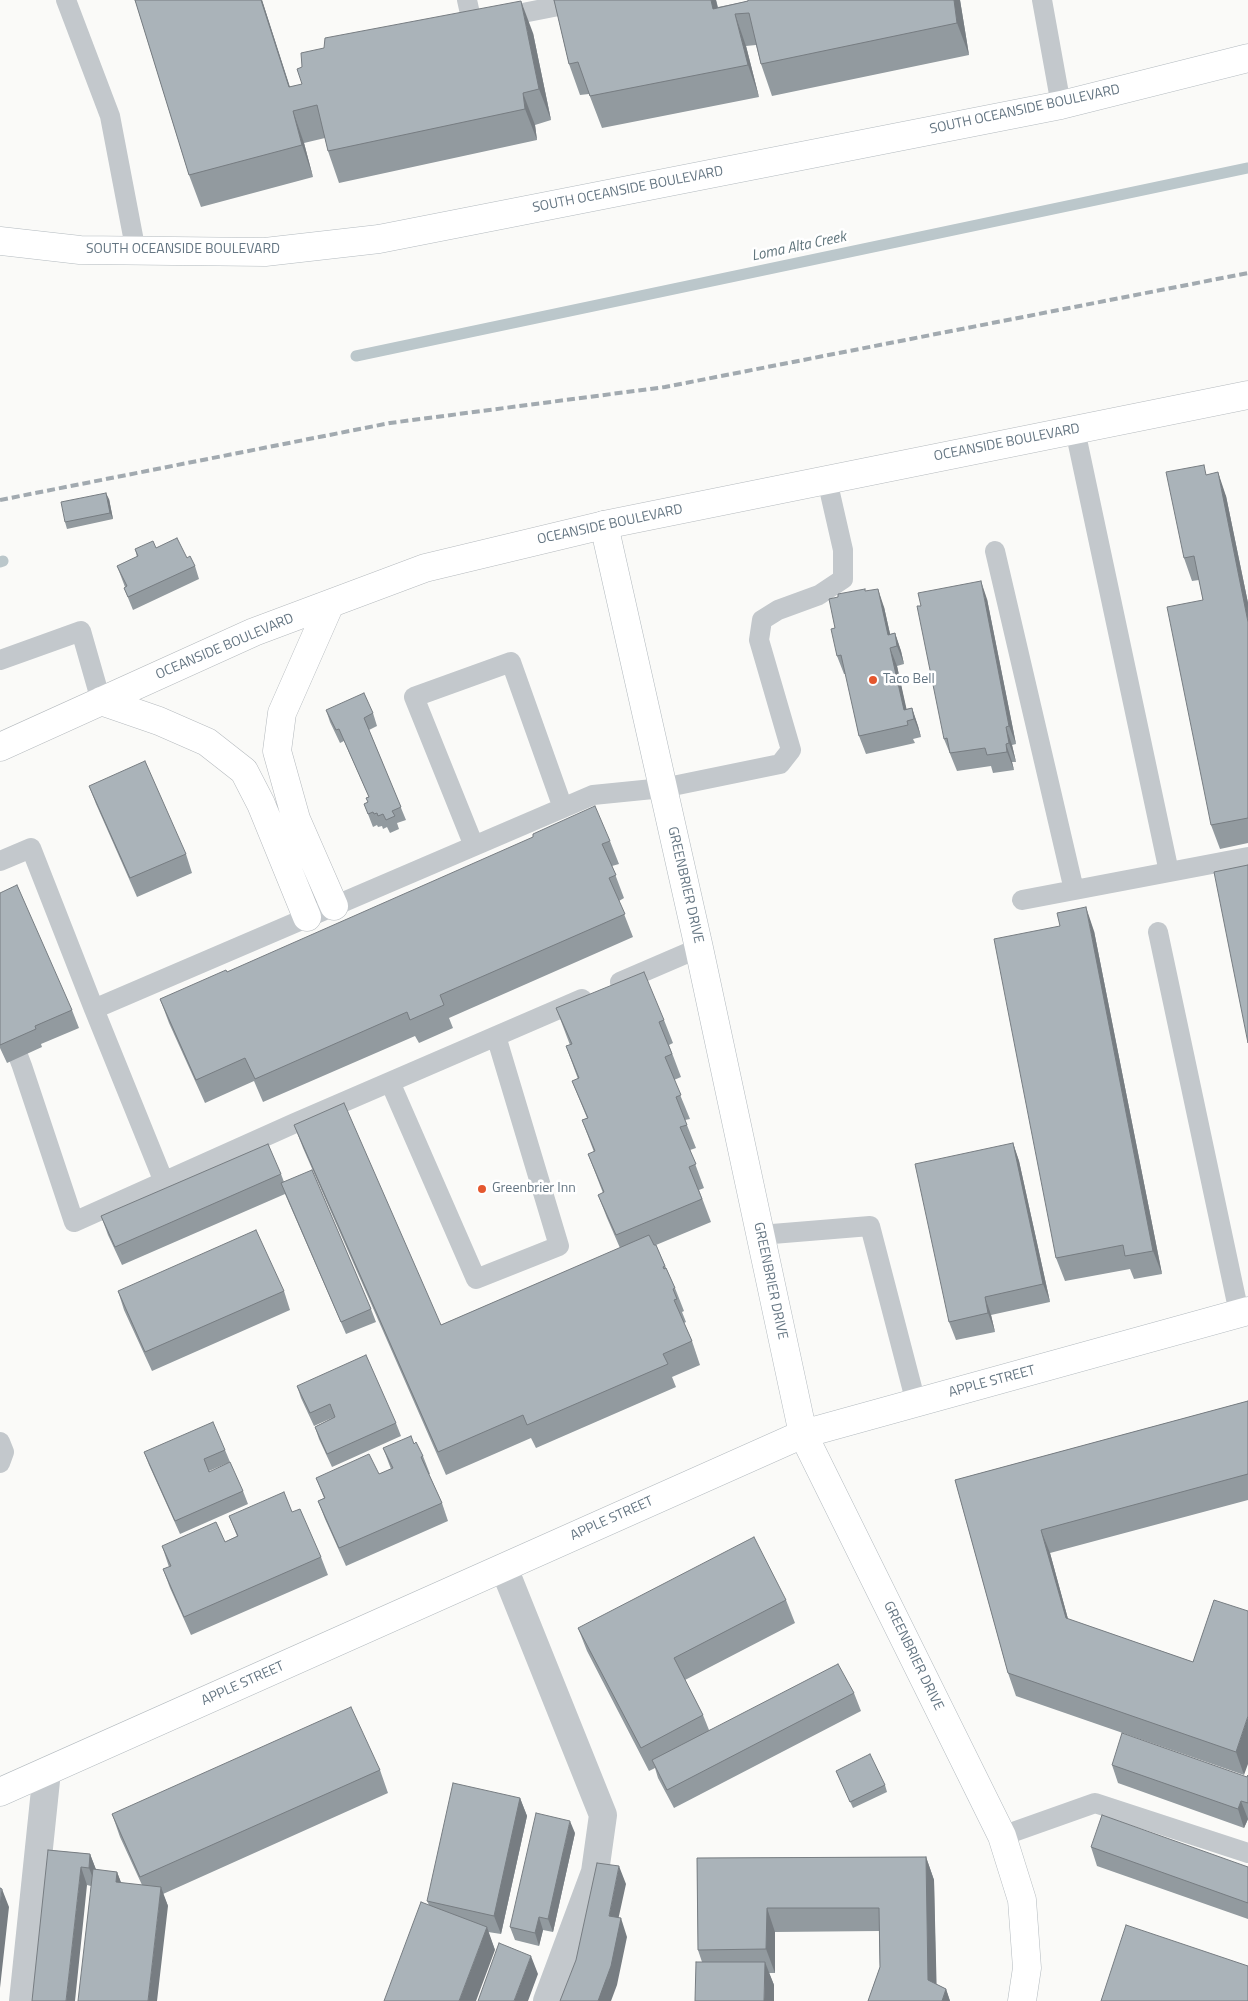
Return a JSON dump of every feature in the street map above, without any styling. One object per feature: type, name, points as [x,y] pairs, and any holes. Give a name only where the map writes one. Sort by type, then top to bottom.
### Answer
[{"type":"street","name":"SOUTH OCEANSIDE BOULEVARD","points":[[0,241],[80,250],[265,252],[379,239],[1061,105],[1248,58]]},
{"type":"street","name":"OCEANSIDE BOULEVARD","points":[[0,747],[254,632],[425,568],[604,525],[1248,395]]},
{"type":"street","name":"GREENBRIER DRIVE","points":[[604,525],[699,948],[803,1434],[1002,1836],[1022,1900],[1027,1968],[1022,2001]]},
{"type":"street","points":[[330,604],[282,713],[277,751],[296,818],[334,906]]},
{"type":"street","points":[[102,701],[160,721],[207,742],[244,771],[261,804],[307,917]]},
{"type":"street","name":"APPLE STREET","points":[[0,1792],[803,1434],[1243,1312]]},
{"type":"street","points":[[504,1568],[603,1814],[594,1872],[547,2001]]},
{"type":"street","points":[[22,2001],[47,1771]]},
{"type":"lane","points":[[66,0],[110,116],[136,252]]},
{"type":"lane","points":[[467,0],[472,23],[589,0]]},
{"type":"lane","points":[[1042,0],[1061,105]]},
{"type":"lane","points":[[1075,430],[1169,872]]},
{"type":"lane","points":[[94,1009],[593,794],[663,788],[780,764],[791,750],[759,640],[762,620],[778,610],[819,595],[843,579],[843,550],[827,480]]},
{"type":"lane","points":[[995,551],[1074,890]]},
{"type":"lane","points":[[0,660],[81,631],[102,701]]},
{"type":"lane","points":[[474,846],[414,696],[511,662],[563,808]]},
{"type":"lane","points":[[0,861],[32,848],[94,1009],[164,1182]]},
{"type":"lane","points":[[1022,900],[1248,857]]},
{"type":"lane","points":[[1158,932],[1243,1312]]},
{"type":"lane","points":[[0,1008],[22,1066],[74,1222],[699,948]]},
{"type":"lane","points":[[390,1082],[476,1279],[559,1246],[496,1036]]},
{"type":"lane","points":[[760,1235],[870,1226],[916,1403]]},
{"type":"lane","points":[[0,1442],[4,1452],[0,1463]]},
{"type":"lane","points":[[1002,1836],[1095,1802],[1248,1853]]},
{"type":"building","points":[[135,0],[261,0],[289,87],[302,84],[297,69],[302,67],[301,53],[324,48],[325,38],[521,1],[539,89],[523,93],[525,109],[328,151],[317,105],[293,111],[302,145],[189,175]]},
{"type":"building","points":[[554,0],[711,0],[713,9],[748,0],[954,0],[957,23],[761,64],[749,13],[735,14],[748,65],[590,96],[578,62],[569,64]]},
{"type":"building","points":[[1204,465],[1206,475],[1218,472],[1248,622],[1248,818],[1211,825],[1167,607],[1203,600],[1194,556],[1184,558],[1166,472]]},
{"type":"building","points":[[106,493],[110,513],[65,522],[61,502]]},
{"type":"building","points":[[177,538],[187,558],[190,556],[195,566],[128,597],[124,588],[127,586],[117,566],[138,556],[135,549],[153,541],[156,548]]},
{"type":"building","points":[[981,581],[1009,726],[1006,727],[1009,743],[1006,744],[1007,752],[987,755],[985,748],[950,753],[947,738],[944,739],[917,606],[921,606],[918,593]]},
{"type":"building","points":[[865,589],[865,591],[878,589],[888,635],[895,633],[897,646],[890,648],[904,710],[912,708],[914,719],[907,721],[908,725],[859,736],[841,655],[837,656],[831,629],[835,628],[829,599],[838,597],[838,594]]},
{"type":"building","points":[[364,693],[373,713],[364,718],[401,807],[392,811],[395,816],[386,820],[383,814],[378,816],[377,813],[374,814],[373,812],[368,814],[364,804],[368,802],[366,798],[369,797],[339,729],[336,730],[326,710]]},
{"type":"building","points":[[145,761],[186,854],[130,878],[89,786]]},
{"type":"building","points":[[595,806],[610,841],[602,844],[616,875],[609,878],[625,914],[440,995],[444,1005],[410,1020],[407,1012],[255,1079],[245,1058],[196,1080],[160,999],[226,970],[227,972],[533,837],[533,834]]},
{"type":"building","points":[[1248,865],[1248,1043],[1214,872]]},
{"type":"building","points":[[17,885],[72,1010],[35,1026],[36,1029],[0,1045],[0,893]]},
{"type":"building","points":[[1086,907],[1153,1251],[1125,1256],[1123,1245],[1056,1258],[994,939],[1060,926],[1057,913]]},
{"type":"building","points":[[644,972],[664,1020],[659,1022],[672,1054],[665,1057],[681,1095],[676,1097],[687,1125],[680,1127],[696,1164],[689,1167],[702,1199],[616,1235],[598,1195],[604,1192],[588,1154],[595,1151],[582,1120],[588,1118],[572,1081],[579,1078],[566,1046],[572,1044],[556,1008]]},
{"type":"building","points":[[344,1103],[441,1325],[649,1235],[654,1245],[656,1245],[665,1266],[663,1267],[664,1269],[666,1268],[675,1288],[673,1289],[677,1299],[674,1300],[692,1341],[663,1354],[668,1364],[527,1425],[523,1415],[438,1452],[294,1125]]},
{"type":"building","points":[[1013,1143],[1043,1284],[985,1297],[988,1313],[949,1322],[915,1164]]},
{"type":"building","points":[[268,1144],[281,1174],[115,1247],[101,1216]]},
{"type":"building","points":[[312,1170],[371,1309],[341,1322],[281,1183]]},
{"type":"building","points":[[256,1230],[284,1291],[145,1352],[118,1291]]},
{"type":"building","points":[[366,1355],[396,1423],[327,1454],[315,1427],[335,1417],[330,1404],[310,1413],[297,1386]]},
{"type":"building","points":[[1248,1401],[1248,1474],[1041,1530],[1066,1618],[1193,1662],[1214,1600],[1248,1611],[1248,1716],[1236,1752],[1008,1673],[955,1480]]},
{"type":"building","points":[[213,1422],[225,1450],[204,1459],[209,1472],[230,1462],[243,1491],[175,1521],[144,1452]]},
{"type":"building","points":[[411,1436],[414,1444],[416,1442],[423,1456],[421,1457],[442,1503],[339,1548],[318,1501],[325,1498],[316,1478],[369,1454],[379,1474],[393,1468],[383,1448]]},
{"type":"building","points":[[284,1492],[292,1512],[300,1509],[321,1557],[184,1617],[163,1569],[171,1566],[162,1546],[216,1522],[225,1542],[238,1536],[229,1516]]},
{"type":"building","points":[[754,1537],[786,1600],[674,1658],[703,1715],[641,1748],[578,1628]]},
{"type":"building","points":[[838,1664],[854,1693],[667,1790],[652,1760]]},
{"type":"building","points":[[351,1707],[380,1770],[140,1877],[112,1814]]},
{"type":"building","points":[[1122,1733],[1247,1777],[1248,1775],[1248,1803],[1241,1801],[1238,1809],[1112,1765]]},
{"type":"building","points":[[870,1754],[885,1785],[850,1802],[836,1771]]},
{"type":"building","points":[[453,1783],[520,1798],[494,1916],[427,1901]]},
{"type":"building","points":[[536,1813],[570,1821],[548,1919],[539,1917],[535,1933],[510,1927]]},
{"type":"building","points":[[1102,1815],[1248,1867],[1248,1903],[1091,1847]]},
{"type":"building","points":[[48,1850],[90,1854],[89,1868],[81,1867],[66,2001],[32,2001]]},
{"type":"building","points":[[926,1857],[928,1980],[946,1989],[942,2001],[868,2001],[880,1967],[879,1908],[767,1908],[766,1949],[698,1950],[697,1858]]},
{"type":"building","points":[[597,1863],[619,1866],[609,1916],[621,1918],[611,1966],[598,2001],[560,2001],[576,1960]]},
{"type":"building","points":[[93,1869],[117,1872],[116,1882],[161,1887],[148,2001],[78,2001]]},
{"type":"building","points":[[0,1888],[2,1889],[0,1906]]},
{"type":"building","points":[[421,1902],[487,1927],[459,2001],[384,2001]]},
{"type":"building","points":[[1126,1925],[1248,1966],[1248,2001],[1101,2001]]},
{"type":"building","points":[[499,1943],[531,1956],[514,2001],[478,2001]]},
{"type":"building","points":[[696,1962],[765,1962],[764,2001],[695,2001]]},
{"type":"waterway","name":"Loma Alta Creek","points":[[356,356],[1248,168]]},
{"type":"railway","points":[[0,500],[390,423],[665,387],[1248,273]]},
{"type":"place","name":"Taco Bell","points":[[873,680]]},
{"type":"place","name":"Greenbrier Inn","points":[[482,1189]]}]
